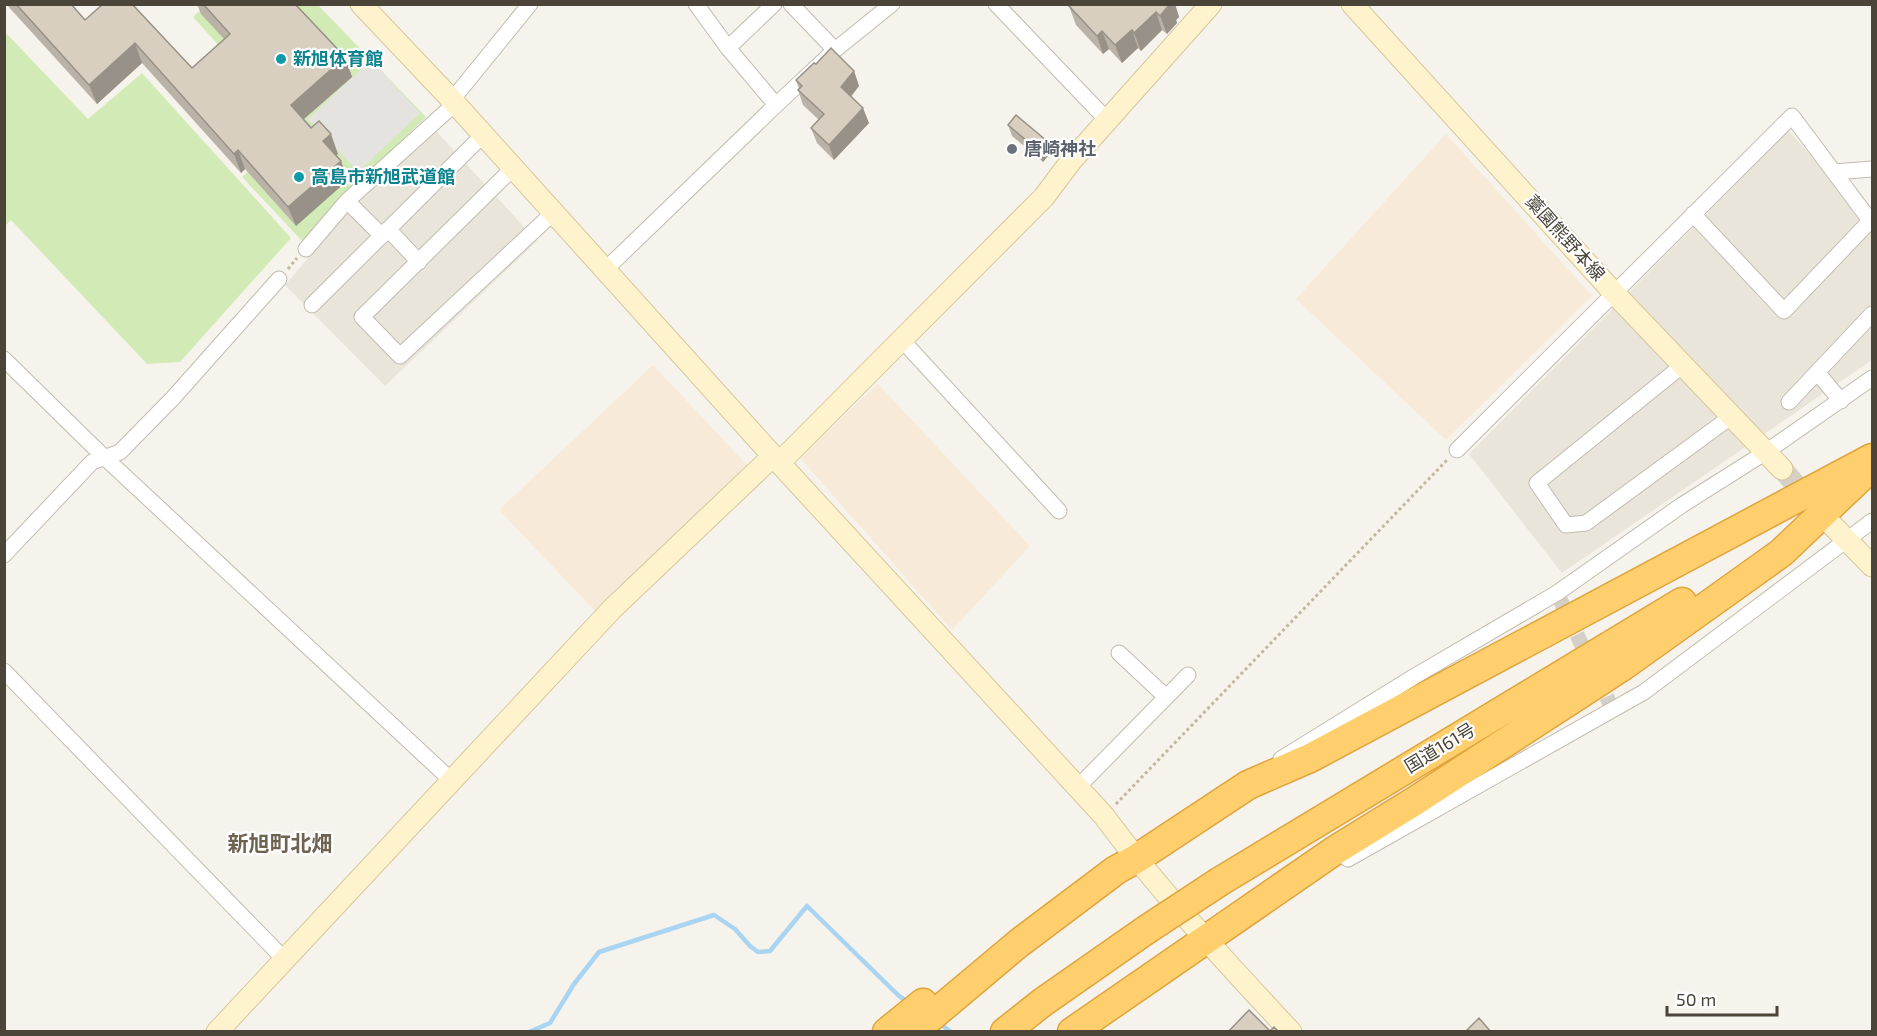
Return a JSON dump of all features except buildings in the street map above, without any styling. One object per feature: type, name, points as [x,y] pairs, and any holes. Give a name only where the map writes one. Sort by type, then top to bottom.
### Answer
[{"type":"highway","points":[[914,1019],[1000,940],[1019,943],[1116,870],[1248,785],[1310,758],[1872,458]]},
{"type":"highway","points":[[1072,1032],[1334,851],[1633,659],[1780,553],[1872,465]]},
{"type":"highway","name":"国道161号","points":[[1005,1032],[1043,1002],[1219,882],[1315,822],[1667,612],[1748,557],[1872,465]]},
{"type":"highway","points":[[1085,1032],[1119,1001]]},
{"type":"street","points":[[361,4],[484,134],[776,459],[1104,816],[1136,859],[1206,940],[1291,1032]]},
{"type":"street","points":[[306,249],[346,201],[449,109],[452,100],[530,4]]},
{"type":"street","points":[[696,4],[728,48],[776,105]]},
{"type":"street","points":[[728,48],[774,4]]},
{"type":"street","points":[[791,4],[835,50]]},
{"type":"street","points":[[606,269],[835,50],[892,4]]},
{"type":"street","points":[[996,4],[1108,121]]},
{"type":"street","points":[[217,1032],[612,609],[902,340],[1044,197],[1071,161],[1211,4]]},
{"type":"street","name":"藁園熊野本線","points":[[1352,4],[1614,293],[1782,469]]},
{"type":"street","points":[[1457,450],[1693,214],[1792,116],[1871,222],[1784,311],[1693,214]]},
{"type":"street","points":[[312,305],[484,134]]},
{"type":"street","points":[[514,167],[362,317],[400,356],[554,212]]},
{"type":"street","points":[[1834,172],[1872,169]]},
{"type":"street","points":[[346,201],[419,262]]},
{"type":"street","points":[[4,555],[92,462],[103,456],[120,452],[173,398],[279,279]]},
{"type":"street","points":[[1789,402],[1872,314]]},
{"type":"street","points":[[902,340],[1059,511]]},
{"type":"street","points":[[4,359],[103,456],[451,780]]},
{"type":"street","points":[[1683,365],[1537,483],[1566,525],[1586,523],[1732,416]]},
{"type":"street","points":[[1817,372],[1841,401]]},
{"type":"street","points":[[1248,785],[1291,752],[1557,593],[1682,505],[1766,452],[1872,378]]},
{"type":"street","points":[[1334,851],[1348,859],[1644,692],[1872,521]]},
{"type":"street","points":[[1832,525],[1872,566]]},
{"type":"street","points":[[1119,653],[1166,697]]},
{"type":"street","points":[[4,671],[285,960]]},
{"type":"street","points":[[1077,788],[1188,675]]},
{"type":"path","points":[[279,279],[306,249]]},
{"type":"path","points":[[1104,816],[1457,450]]},
{"type":"shaded area","points":[[371,60],[420,113],[358,172],[308,119]]},
{"type":"shaded area","points":[[436,131],[537,241],[385,386],[285,285],[359,199]]},
{"type":"shaded area","points":[[1789,131],[1872,224],[1872,360],[1562,573],[1469,454]]},
{"type":"shaded area","points":[[1446,134],[1592,296],[1446,440],[1296,299]]},
{"type":"shaded area","points":[[653,365],[748,466],[595,611],[499,510]]},
{"type":"shaded area","points":[[878,384],[1030,546],[952,630],[799,457]]},
{"type":"green space","points":[[206,5],[318,5],[426,117],[340,200],[303,242],[242,177],[295,129],[193,17]]},
{"type":"green space","points":[[5,32],[88,119],[142,73],[291,238],[180,362],[147,364],[11,220],[5,226]]},
{"type":"waterway","points":[[529,1032],[550,1023],[574,984],[599,952],[714,915],[735,929],[758,952],[770,951],[807,906],[909,1003]]},
{"type":"waterway","points":[[939,1023],[951,1032]]},
{"type":"tunnel","points":[[1782,469],[1814,505]]},
{"type":"tunnel","points":[[1557,593],[1613,710]]},
{"type":"place","name":"新旭体育館","points":[[281,59]]},
{"type":"place","name":"唐崎神社","points":[[1012,149]]},
{"type":"place","name":"高島市新旭武道館","points":[[299,177]]},
{"type":"district","name":"新旭町北畑","points":[[280,844]]}]
